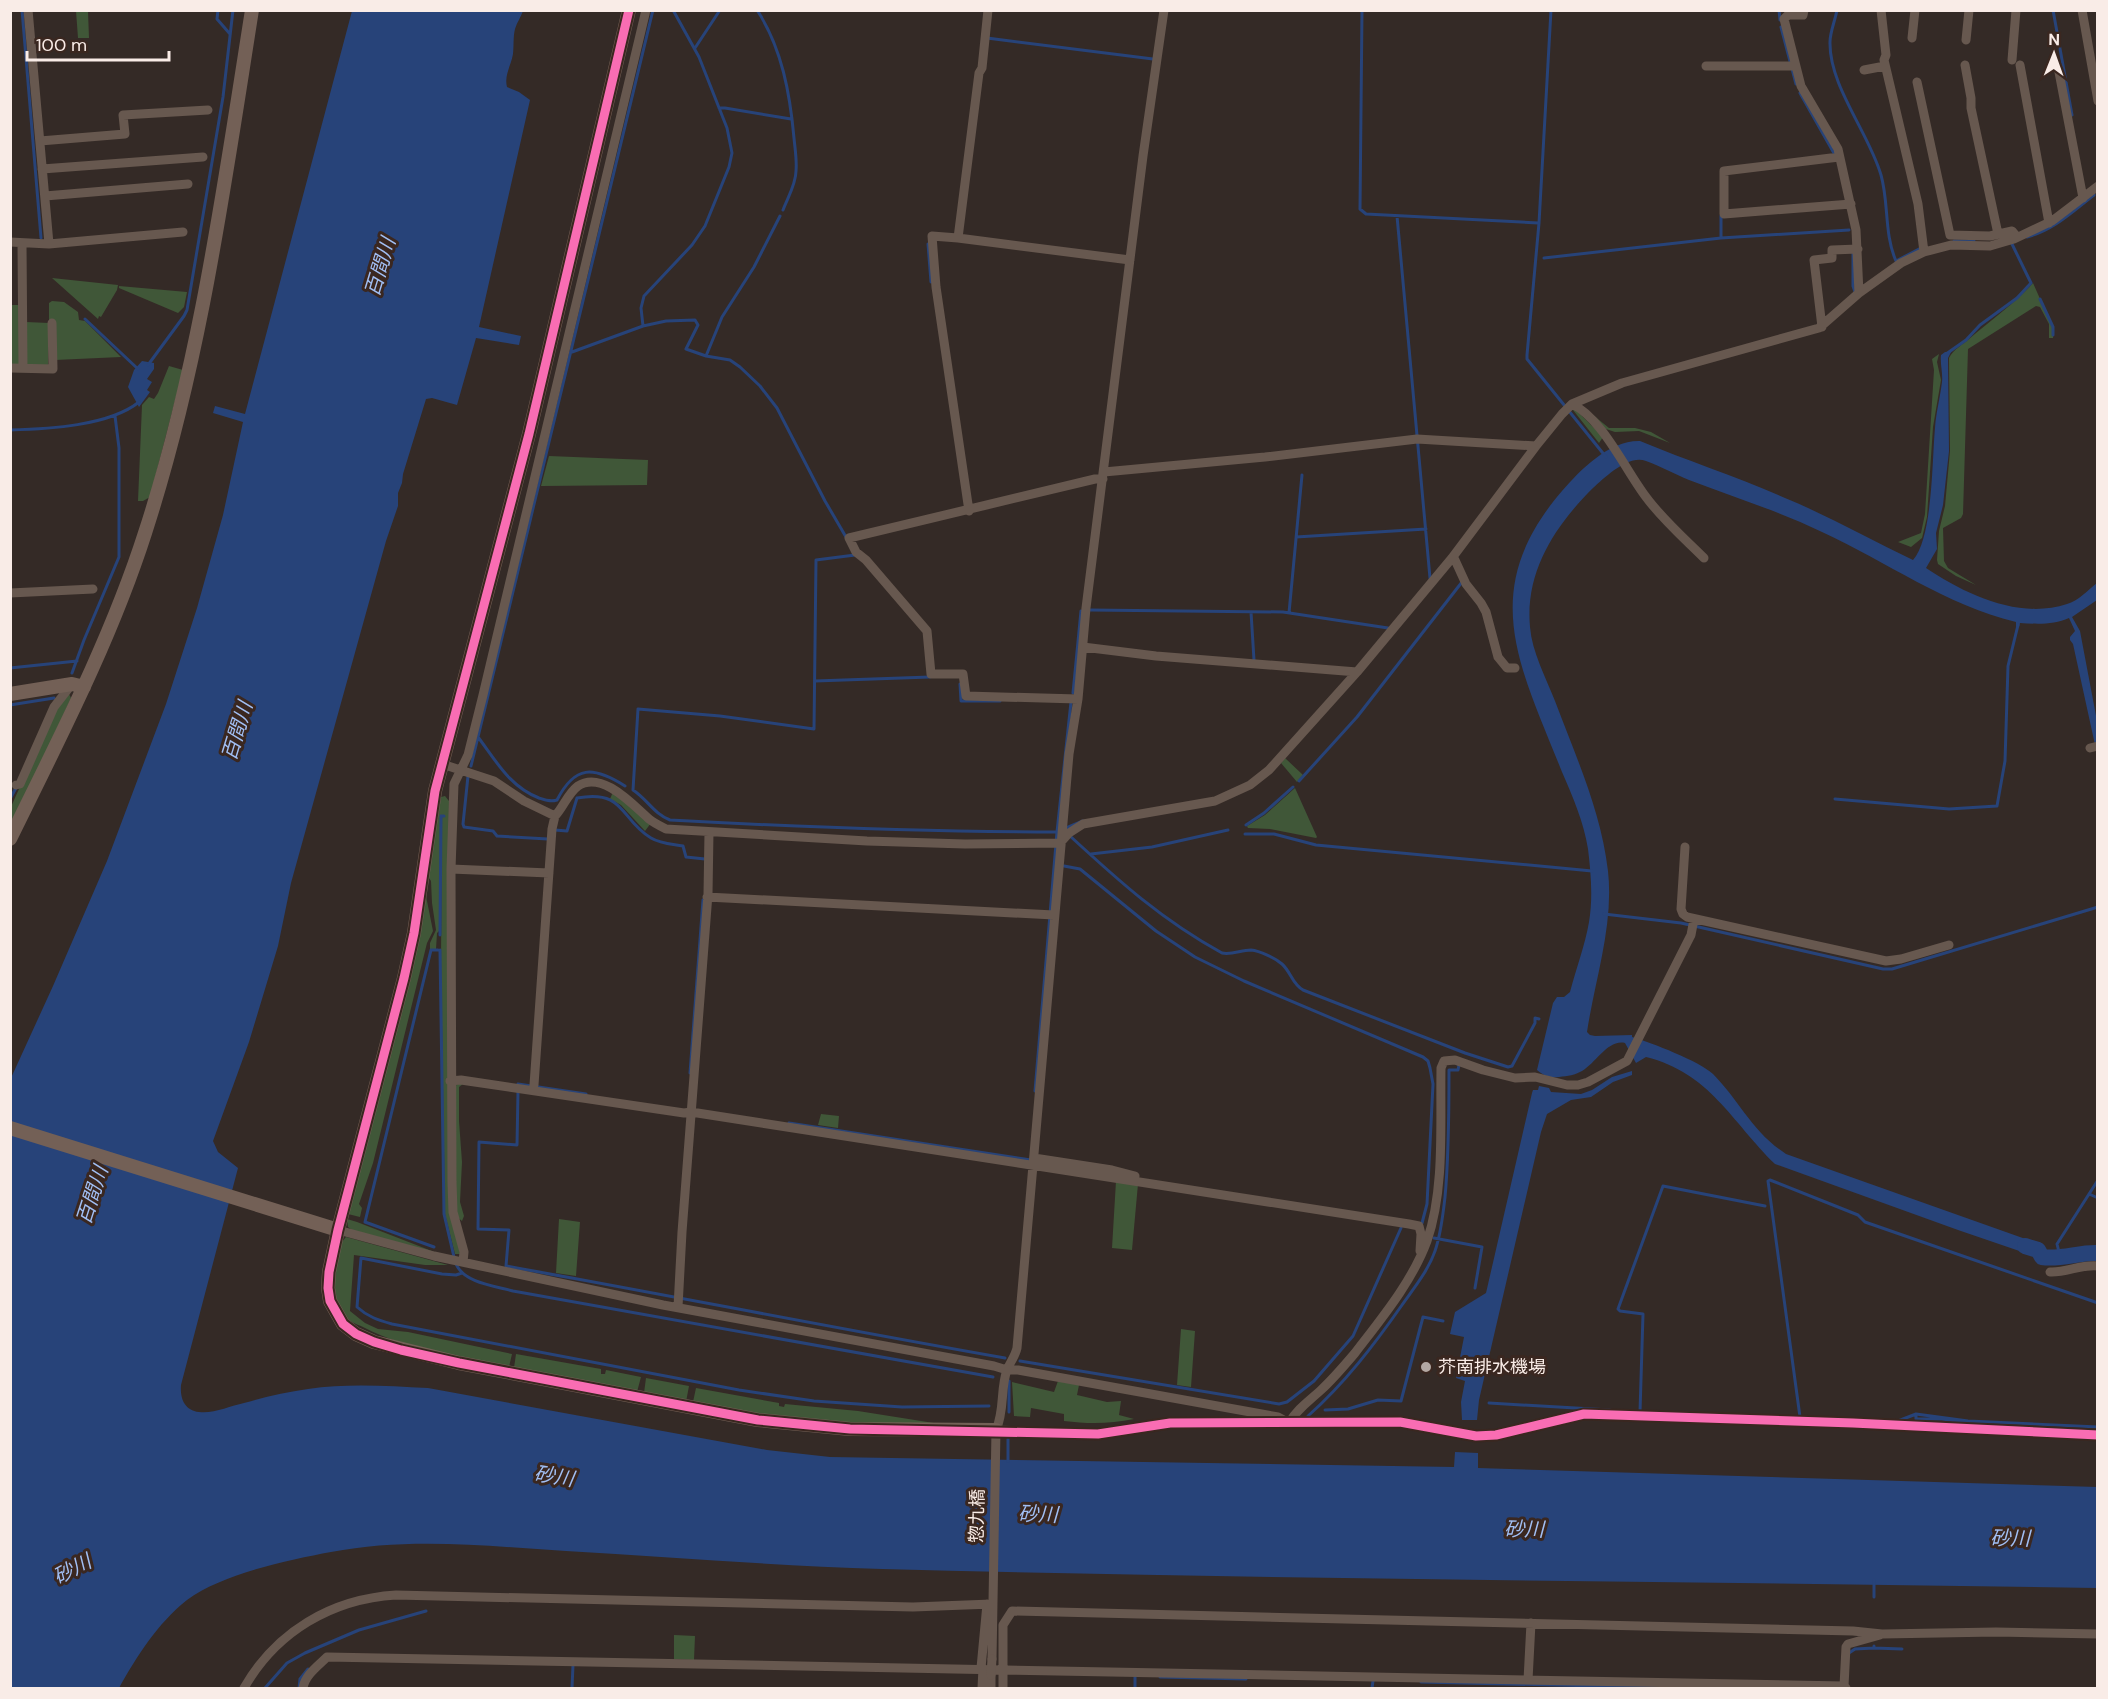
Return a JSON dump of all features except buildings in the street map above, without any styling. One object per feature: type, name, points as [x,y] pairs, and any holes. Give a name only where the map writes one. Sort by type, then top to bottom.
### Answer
[{"type":"street","points":[[28,10],[49,243]]},
{"type":"street","points":[[10,839],[145,534],[185,384],[205,295],[252,10]]},
{"type":"street","points":[[629,10],[529,434],[435,791],[414,933],[338,1230],[328,1288],[330,1301],[343,1324],[356,1334],[374,1342],[459,1363],[758,1420],[850,1429],[995,1437],[1098,1434],[1170,1423],[1400,1422],[1476,1436],[1496,1435],[1584,1414],[2097,1435]]},
{"type":"street","points":[[458,1261],[464,1252],[453,1212],[450,1081],[451,868],[454,784],[468,755],[483,695],[646,10]]},
{"type":"street","points":[[958,238],[988,10]]},
{"type":"street","name":"惣九橋","points":[[990,1604],[993,1589],[995,1437],[1000,1421],[1007,1370],[1014,1359],[1017,1348],[1058,844],[1078,699],[1100,477],[1164,10]]},
{"type":"street","points":[[1804,10],[1803,15],[1788,15],[1784,19],[1792,66],[1806,97],[1833,140],[1839,157],[1851,204],[1858,249],[1859,293]]},
{"type":"street","points":[[1881,10],[1885,66],[1918,204],[1924,249]]},
{"type":"street","points":[[1912,38],[1915,10]]},
{"type":"street","points":[[1966,39],[1969,10]]},
{"type":"street","points":[[2016,10],[2016,62],[2049,223]]},
{"type":"street","points":[[2082,10],[2097,101]]},
{"type":"street","points":[[1965,65],[1971,108],[1998,234]]},
{"type":"street","points":[[1706,66],[1792,66]]},
{"type":"street","points":[[1864,70],[1885,66]]},
{"type":"street","points":[[2058,67],[2083,198]]},
{"type":"street","points":[[1917,82],[1951,241]]},
{"type":"street","points":[[40,141],[125,134],[123,116],[208,110]]},
{"type":"street","points":[[42,169],[203,157]]},
{"type":"street","points":[[1839,157],[1724,171],[1724,214],[1851,204]]},
{"type":"street","points":[[45,196],[188,184]]},
{"type":"street","points":[[1951,241],[1990,246],[2018,237],[2049,223],[2097,186]]},
{"type":"street","points":[[534,1085],[547,873],[552,829],[555,816],[575,788],[585,783],[594,783],[626,796],[651,821],[666,828],[867,841],[964,844],[1058,844],[1083,824],[1202,805],[1226,797],[1250,785],[1279,761],[1454,559],[1536,446],[1569,407],[1622,383],[1822,327],[1859,293],[1924,249],[1951,241],[2012,231],[2018,237]]},
{"type":"street","points":[[10,242],[22,245],[63,244],[183,232]]},
{"type":"street","points":[[969,511],[933,258],[932,236],[1130,260]]},
{"type":"street","points":[[22,245],[23,368]]},
{"type":"street","points":[[1822,327],[1814,260],[1832,258],[1832,250],[1858,249]]},
{"type":"street","points":[[10,368],[52,369],[52,323]]},
{"type":"street","points":[[1569,407],[1578,407],[1599,429],[1647,499],[1704,558]]},
{"type":"street","points":[[1078,699],[966,696],[963,674],[931,674],[927,630],[866,560],[856,552],[849,538],[969,511],[1100,477],[1418,439],[1536,446]]},
{"type":"street","points":[[1454,559],[1466,584],[1486,612],[1498,657],[1507,668],[1515,668]]},
{"type":"street","points":[[10,593],[93,589]]},
{"type":"street","points":[[1083,647],[1156,656],[1355,671]]},
{"type":"street","points":[[10,694],[78,685]]},
{"type":"street","points":[[17,785],[54,707],[78,685]]},
{"type":"street","points":[[442,764],[494,782],[524,801],[555,816]]},
{"type":"street","points":[[679,1301],[707,894],[709,832]]},
{"type":"street","points":[[1685,847],[1682,909],[1694,923],[1893,961],[1949,945]]},
{"type":"street","points":[[451,868],[547,873]]},
{"type":"street","points":[[707,894],[1051,915]]},
{"type":"street","points":[[1289,1422],[1295,1412],[1320,1391],[1349,1360],[1403,1286],[1420,1257],[1436,1201],[1444,1061],[1455,1060],[1515,1078],[1540,1078],[1567,1085],[1578,1085],[1627,1061],[1694,923]]},
{"type":"street","points":[[450,1081],[461,1080],[524,1088],[1033,1162],[1409,1224],[1419,1226],[1420,1257]]},
{"type":"street","points":[[10,1128],[338,1230],[458,1261],[679,1301],[1007,1370],[1018,1370],[1278,1417],[1289,1422]]},
{"type":"street","points":[[1033,1162],[1112,1170],[1136,1176]]},
{"type":"street","points":[[2050,1272],[2086,1265],[2097,1266]]},
{"type":"street","points":[[244,1689],[264,1658],[297,1628],[333,1608],[379,1596],[901,1607],[990,1604]]},
{"type":"street","points":[[990,1604],[991,1689]]},
{"type":"street","points":[[982,1689],[982,1668],[990,1604]]},
{"type":"street","points":[[1003,1689],[1003,1625],[1012,1611],[1853,1631],[1882,1634],[1996,1632],[2097,1634]]},
{"type":"street","points":[[1529,1683],[1531,1623]]},
{"type":"street","points":[[303,1689],[304,1681],[327,1657],[982,1668],[1004,1672],[1529,1683],[1845,1687],[1848,1644],[1872,1639],[1882,1634]]},
{"type":"green space","points":[[76,11],[88,11],[89,38],[78,38]]},
{"type":"green space","points":[[52,278],[118,285],[98,319]]},
{"type":"green space","points":[[2033,283],[2053,328],[2053,338],[2049,338],[2049,324],[2040,307],[2036,306],[1968,349],[1963,514],[1961,518],[1943,528],[1944,561],[1948,568],[1976,585],[1956,576],[1938,564],[1937,560],[1950,451],[1949,358]]},
{"type":"green space","points":[[119,286],[187,292],[184,307],[178,313],[119,288]]},
{"type":"green space","points":[[64,302],[78,312],[79,320],[85,321],[121,357],[55,360],[49,321],[49,303]]},
{"type":"green space","points":[[11,305],[20,305],[20,363],[18,365],[11,365]]},
{"type":"green space","points":[[26,322],[49,323],[48,365],[27,365]]},
{"type":"green space","points":[[1939,354],[1937,362],[1941,380],[1933,427],[1927,517],[1922,538],[1911,547],[1898,542],[1921,533],[1925,514],[1934,370],[1932,359]]},
{"type":"green space","points":[[169,366],[183,370],[150,497],[138,501],[142,405],[149,397],[154,399]]},
{"type":"green space","points":[[1582,406],[1609,428],[1635,428],[1651,432],[1670,443],[1639,431],[1615,432],[1606,429]]},
{"type":"green space","points":[[1575,409],[1603,437],[1599,443],[1573,410]]},
{"type":"green space","points":[[549,456],[648,460],[647,485],[541,486]]},
{"type":"green space","points":[[69,694],[71,698],[11,829],[10,809],[54,711]]},
{"type":"green space","points":[[1285,758],[1303,775],[1297,782],[1281,763]]},
{"type":"green space","points":[[1295,788],[1316,838],[1270,829],[1248,828],[1247,826],[1265,815]]},
{"type":"green space","points":[[613,792],[651,823],[645,831],[621,805],[610,799]]},
{"type":"green space","points":[[445,796],[449,801],[448,1086],[460,1254],[455,1254],[445,1214],[441,962],[442,815],[440,930],[437,933],[436,949],[430,949],[430,943],[436,930],[431,881],[427,875],[441,797]]},
{"type":"green space","points":[[426,896],[433,931],[427,943],[373,1163],[359,1204],[362,1208],[360,1217],[348,1214]]},
{"type":"green space","points":[[463,1084],[459,1087],[462,1162],[460,1202],[464,1216],[462,1221],[456,1216],[454,1087]]},
{"type":"green space","points":[[821,1114],[839,1116],[838,1128],[818,1125]]},
{"type":"green space","points":[[1116,1181],[1138,1184],[1132,1250],[1112,1248]]},
{"type":"green space","points":[[347,1219],[437,1253],[353,1231],[348,1227]]},
{"type":"green space","points":[[559,1219],[580,1222],[576,1276],[556,1273]]},
{"type":"green space","points":[[346,1237],[448,1265],[425,1265],[354,1255],[350,1311],[365,1323],[378,1329],[408,1332],[512,1354],[509,1367],[398,1342],[348,1319],[339,1306],[334,1286],[338,1255]]},
{"type":"green space","points":[[1181,1329],[1195,1331],[1191,1387],[1177,1385]]},
{"type":"green space","points":[[516,1354],[601,1369],[601,1374],[605,1374],[606,1370],[641,1377],[637,1392],[514,1368]]},
{"type":"green space","points":[[646,1378],[689,1386],[686,1402],[644,1393]]},
{"type":"green space","points":[[1058,1381],[1079,1385],[1077,1395],[1107,1402],[1121,1401],[1119,1415],[1134,1419],[1108,1423],[1073,1422],[1064,1421],[1064,1414],[1031,1408],[1030,1417],[1014,1416],[1012,1382],[1054,1392]]},
{"type":"green space","points":[[696,1388],[779,1403],[779,1406],[784,1407],[785,1404],[858,1411],[940,1424],[856,1423],[745,1412],[693,1402]]},
{"type":"green space","points":[[674,1635],[695,1636],[694,1660],[674,1659]]},
{"type":"water","points":[[352,11],[523,11],[515,29],[513,54],[506,83],[507,87],[530,100],[479,327],[521,336],[519,345],[476,338],[457,405],[432,398],[426,399],[403,474],[398,493],[398,506],[386,541],[291,883],[278,946],[249,1042],[213,1141],[218,1152],[238,1168],[181,1385],[182,1399],[186,1406],[194,1411],[210,1412],[308,1389],[398,1386],[428,1388],[767,1450],[830,1457],[1454,1467],[1455,1452],[1478,1453],[1478,1468],[2097,1487],[2097,1588],[1034,1573],[763,1564],[477,1545],[390,1545],[360,1547],[276,1564],[237,1575],[201,1591],[166,1619],[141,1652],[119,1688],[11,1688],[11,1078],[107,861],[166,704],[197,608],[223,515],[243,422],[213,413],[215,406],[245,414]]},
{"type":"water","points":[[1951,352],[1948,358],[1949,451],[1943,505],[1936,533],[1937,549],[1926,568],[1975,595],[1993,602],[2030,609],[2071,603],[2097,583],[2097,600],[2072,617],[2080,631],[2097,721],[2097,754],[2073,644],[2070,640],[2075,631],[2069,618],[2051,623],[2020,623],[2019,627],[2016,627],[2016,622],[1965,605],[1941,594],[1806,524],[1689,480],[1646,461],[1632,461],[1611,473],[1593,488],[1566,518],[1545,551],[1538,568],[1532,587],[1530,627],[1536,655],[1594,806],[1605,849],[1609,891],[1606,932],[1587,1032],[1595,1036],[1632,1035],[1632,1037],[1686,1058],[1713,1074],[1764,1136],[1786,1154],[2045,1246],[2043,1259],[1775,1164],[1718,1100],[1687,1074],[1668,1064],[1646,1057],[1636,1063],[1625,1043],[1608,1048],[1582,1071],[1574,1074],[1553,1077],[1537,1070],[1553,1003],[1557,997],[1564,997],[1570,992],[1583,948],[1590,913],[1591,877],[1584,830],[1532,697],[1521,663],[1514,629],[1513,596],[1520,562],[1536,527],[1562,491],[1587,465],[1618,445],[1640,441],[1801,505],[1913,560],[1920,549],[1928,517],[1936,422],[1942,382],[1941,355]]},
{"type":"water","points":[[142,361],[154,363],[154,369],[147,379],[152,382],[147,390],[150,392],[139,407],[128,387],[134,370]]},
{"type":"water","points":[[1632,1071],[1632,1075],[1613,1082],[1591,1097],[1571,1100],[1547,1114],[1479,1400],[1477,1420],[1462,1420],[1461,1402],[1465,1381],[1456,1378],[1464,1337],[1450,1334],[1455,1312],[1486,1293],[1533,1090],[1538,1090],[1539,1086],[1549,1088],[1551,1092],[1581,1094],[1612,1077]]},
{"type":"waterway","points":[[22,10],[41,238]]},
{"type":"waterway","points":[[218,10],[217,19],[230,34]]},
{"type":"waterway","points":[[148,365],[187,310],[223,97],[233,10]]},
{"type":"waterway","points":[[471,766],[653,10]]},
{"type":"waterway","points":[[643,326],[641,308],[644,296],[692,245],[705,226],[729,167],[732,153],[727,128],[699,57],[673,10]]},
{"type":"waterway","points":[[695,48],[720,10]]},
{"type":"waterway","points":[[757,10],[779,56],[792,121],[796,176],[783,210]]},
{"type":"waterway","points":[[1362,10],[1360,209],[1366,214],[1538,223]]},
{"type":"waterway","points":[[1551,10],[1539,223],[1527,359],[1606,457]]},
{"type":"waterway","points":[[1779,10],[1780,20]]},
{"type":"waterway","points":[[1837,10],[1830,38],[1831,59],[1843,92],[1881,175],[1892,251],[1896,261],[1921,248]]},
{"type":"waterway","points":[[2053,10],[2072,115]]},
{"type":"waterway","points":[[1781,27],[1796,84]]},
{"type":"waterway","points":[[987,38],[1153,59]]},
{"type":"waterway","points":[[1800,93],[1835,155]]},
{"type":"waterway","points":[[719,108],[791,119]]},
{"type":"waterway","points":[[2027,237],[2055,225],[2094,195]]},
{"type":"waterway","points":[[706,356],[722,317],[754,267],[780,216]]},
{"type":"waterway","points":[[1397,216],[1430,578]]},
{"type":"waterway","points":[[1721,216],[1721,238]]},
{"type":"waterway","points":[[1544,258],[1721,238],[1849,230]]},
{"type":"waterway","points":[[1954,241],[1974,241]]},
{"type":"waterway","points":[[1946,354],[2017,298],[2031,283],[2011,242]]},
{"type":"waterway","points":[[928,244],[931,282]]},
{"type":"waterway","points":[[1853,252],[1855,292]]},
{"type":"waterway","points":[[2040,299],[2053,327],[2053,335]]},
{"type":"waterway","points":[[85,319],[138,369]]},
{"type":"waterway","points":[[572,352],[643,326],[666,321],[695,320],[698,325],[686,349],[706,356],[730,360],[760,386],[777,408],[825,501],[846,537],[848,536]]},
{"type":"waterway","points":[[10,430],[78,425],[112,416],[139,402]]},
{"type":"waterway","points":[[72,673],[119,557],[119,448],[115,416]]},
{"type":"waterway","points":[[1289,613],[1302,475]]},
{"type":"waterway","points":[[1296,537],[1426,529]]},
{"type":"waterway","points":[[855,555],[816,560],[814,729],[720,716],[638,709],[633,790],[659,814],[670,820],[767,825],[1057,832],[1071,702]]},
{"type":"waterway","points":[[1299,781],[1357,717],[1462,582]]},
{"type":"waterway","points":[[1090,610],[1283,612],[1388,628]]},
{"type":"waterway","points":[[1073,693],[1081,611]]},
{"type":"waterway","points":[[1251,612],[1254,660]]},
{"type":"waterway","points":[[1835,799],[1949,809],[1997,806],[2005,761],[2008,666],[2018,625]]},
{"type":"waterway","points":[[10,668],[77,661]]},
{"type":"waterway","points":[[815,681],[930,677]]},
{"type":"waterway","points":[[960,684],[961,701],[1000,701]]},
{"type":"waterway","points":[[10,705],[54,698]]},
{"type":"waterway","points":[[478,737],[512,780],[541,799],[557,800],[571,780],[586,772],[603,775],[625,786]]},
{"type":"waterway","points":[[468,776],[464,827],[493,831],[497,836],[548,839]]},
{"type":"waterway","points":[[10,799],[17,786]]},
{"type":"waterway","points":[[1246,825],[1264,813],[1293,787]]},
{"type":"waterway","points":[[555,830],[567,831],[577,798],[593,796],[605,798],[621,808],[633,823],[651,838],[663,843],[683,846],[686,857],[705,859]]},
{"type":"waterway","points":[[440,935],[441,816],[444,816]]},
{"type":"waterway","points":[[1066,828],[1083,821]]},
{"type":"waterway","points":[[1091,854],[1152,847],[1228,830]]},
{"type":"waterway","points":[[1035,1091],[1057,832]]},
{"type":"waterway","points":[[1245,834],[1274,834],[1316,845],[1592,871]]},
{"type":"waterway","points":[[1070,836],[1124,885],[1180,927],[1222,953],[1251,950],[1271,957],[1282,964],[1296,985],[1303,990],[1465,1053],[1508,1067],[1512,1066],[1535,1023],[1535,1018],[1539,1019]]},
{"type":"waterway","points":[[1064,866],[1080,869],[1156,931],[1195,957],[1244,981],[1428,1061],[1433,1084],[1427,1204],[1422,1223]]},
{"type":"waterway","points":[[690,1073],[703,900]]},
{"type":"waterway","points":[[1604,914],[1681,923],[1883,969],[1892,969],[2098,907]]},
{"type":"waterway","points":[[434,1247],[365,1222],[431,950],[438,950]]},
{"type":"waterway","points":[[440,950],[444,1214],[454,1257]]},
{"type":"waterway","points":[[1308,1416],[1347,1377],[1370,1349],[1416,1286],[1432,1258],[1440,1231],[1445,1197],[1449,1070],[1458,1070],[1459,1065]]},
{"type":"waterway","points":[[518,1084],[586,1094]]},
{"type":"waterway","points":[[518,1092],[517,1145],[479,1142],[478,1229],[509,1230],[506,1266],[1005,1358]]},
{"type":"waterway","points":[[789,1123],[1031,1160]]},
{"type":"waterway","points":[[1800,1417],[1768,1181],[1770,1180],[1858,1215],[1865,1222],[2098,1303]]},
{"type":"waterway","points":[[2060,1256],[2057,1244],[2098,1180]]},
{"type":"waterway","points":[[1640,1412],[1643,1314],[1618,1309],[1663,1186],[1765,1206]]},
{"type":"waterway","points":[[2089,1194],[2098,1198]]},
{"type":"waterway","points":[[1020,1361],[1279,1404],[1287,1402],[1314,1381],[1353,1336],[1401,1228]]},
{"type":"waterway","points":[[1434,1238],[1482,1247],[1475,1288]]},
{"type":"waterway","points":[[2025,1246],[2038,1250],[2042,1257],[2056,1258],[2098,1253]]},
{"type":"waterway","points":[[462,1273],[442,1274],[361,1258],[357,1307],[373,1318],[392,1324],[739,1390],[814,1401],[902,1407],[989,1406]]},
{"type":"waterway","points":[[456,1264],[466,1276],[473,1280],[513,1291],[993,1377]]},
{"type":"waterway","points":[[1325,1410],[1348,1409],[1378,1400],[1401,1401],[1423,1317],[1443,1321]]},
{"type":"waterway","points":[[1009,1381],[1009,1412]]},
{"type":"waterway","points":[[1489,1403],[1610,1410]]},
{"type":"waterway","points":[[1916,1414],[1916,1419],[1942,1419],[1978,1424]]},
{"type":"waterway","points":[[1898,1421],[1916,1414],[1968,1421],[2098,1427]]},
{"type":"waterway","points":[[1008,1439],[1008,1461]]},
{"type":"waterway","points":[[1874,1580],[1874,1597]]},
{"type":"waterway","points":[[265,1688],[287,1663],[305,1653],[359,1630],[426,1611]]},
{"type":"waterway","points":[[1849,1653],[1855,1649],[1874,1648],[1874,1646]]},
{"type":"waterway","points":[[1874,1648],[1902,1649]]},
{"type":"waterway","points":[[572,1688],[573,1665]]},
{"type":"waterway","points":[[299,1688],[300,1679],[308,1669]]},
{"type":"waterway","points":[[1135,1677],[1135,1688]]},
{"type":"waterway","points":[[1160,1677],[1246,1679]]},
{"type":"waterway","points":[[1372,1688],[1373,1681]]},
{"type":"waterway","points":[[1421,1682],[1683,1688]]},
{"type":"cycle path","points":[[629,10],[529,434],[435,791],[414,933],[338,1230],[328,1288],[330,1301],[343,1324],[356,1334],[374,1342],[459,1363],[758,1420],[850,1429],[1098,1434],[1170,1423],[1400,1422],[1476,1436],[1496,1435],[1584,1414],[1853,1423],[2098,1435]]},
{"type":"place","name":"芥南排水機場","points":[[1426,1367]]},
{"type":"water label","name":"百間川","points":[[380,267]]},
{"type":"water label","name":"百間川","points":[[237,731]]},
{"type":"water label","name":"百間川","points":[[92,1195]]},
{"type":"water label","name":"砂川","points":[[554,1476]]},
{"type":"water label","name":"砂川","points":[[1038,1514]]},
{"type":"water label","name":"砂川","points":[[1524,1529]]},
{"type":"water label","name":"砂川","points":[[2010,1538]]},
{"type":"water label","name":"砂川","points":[[72,1569]]}]
